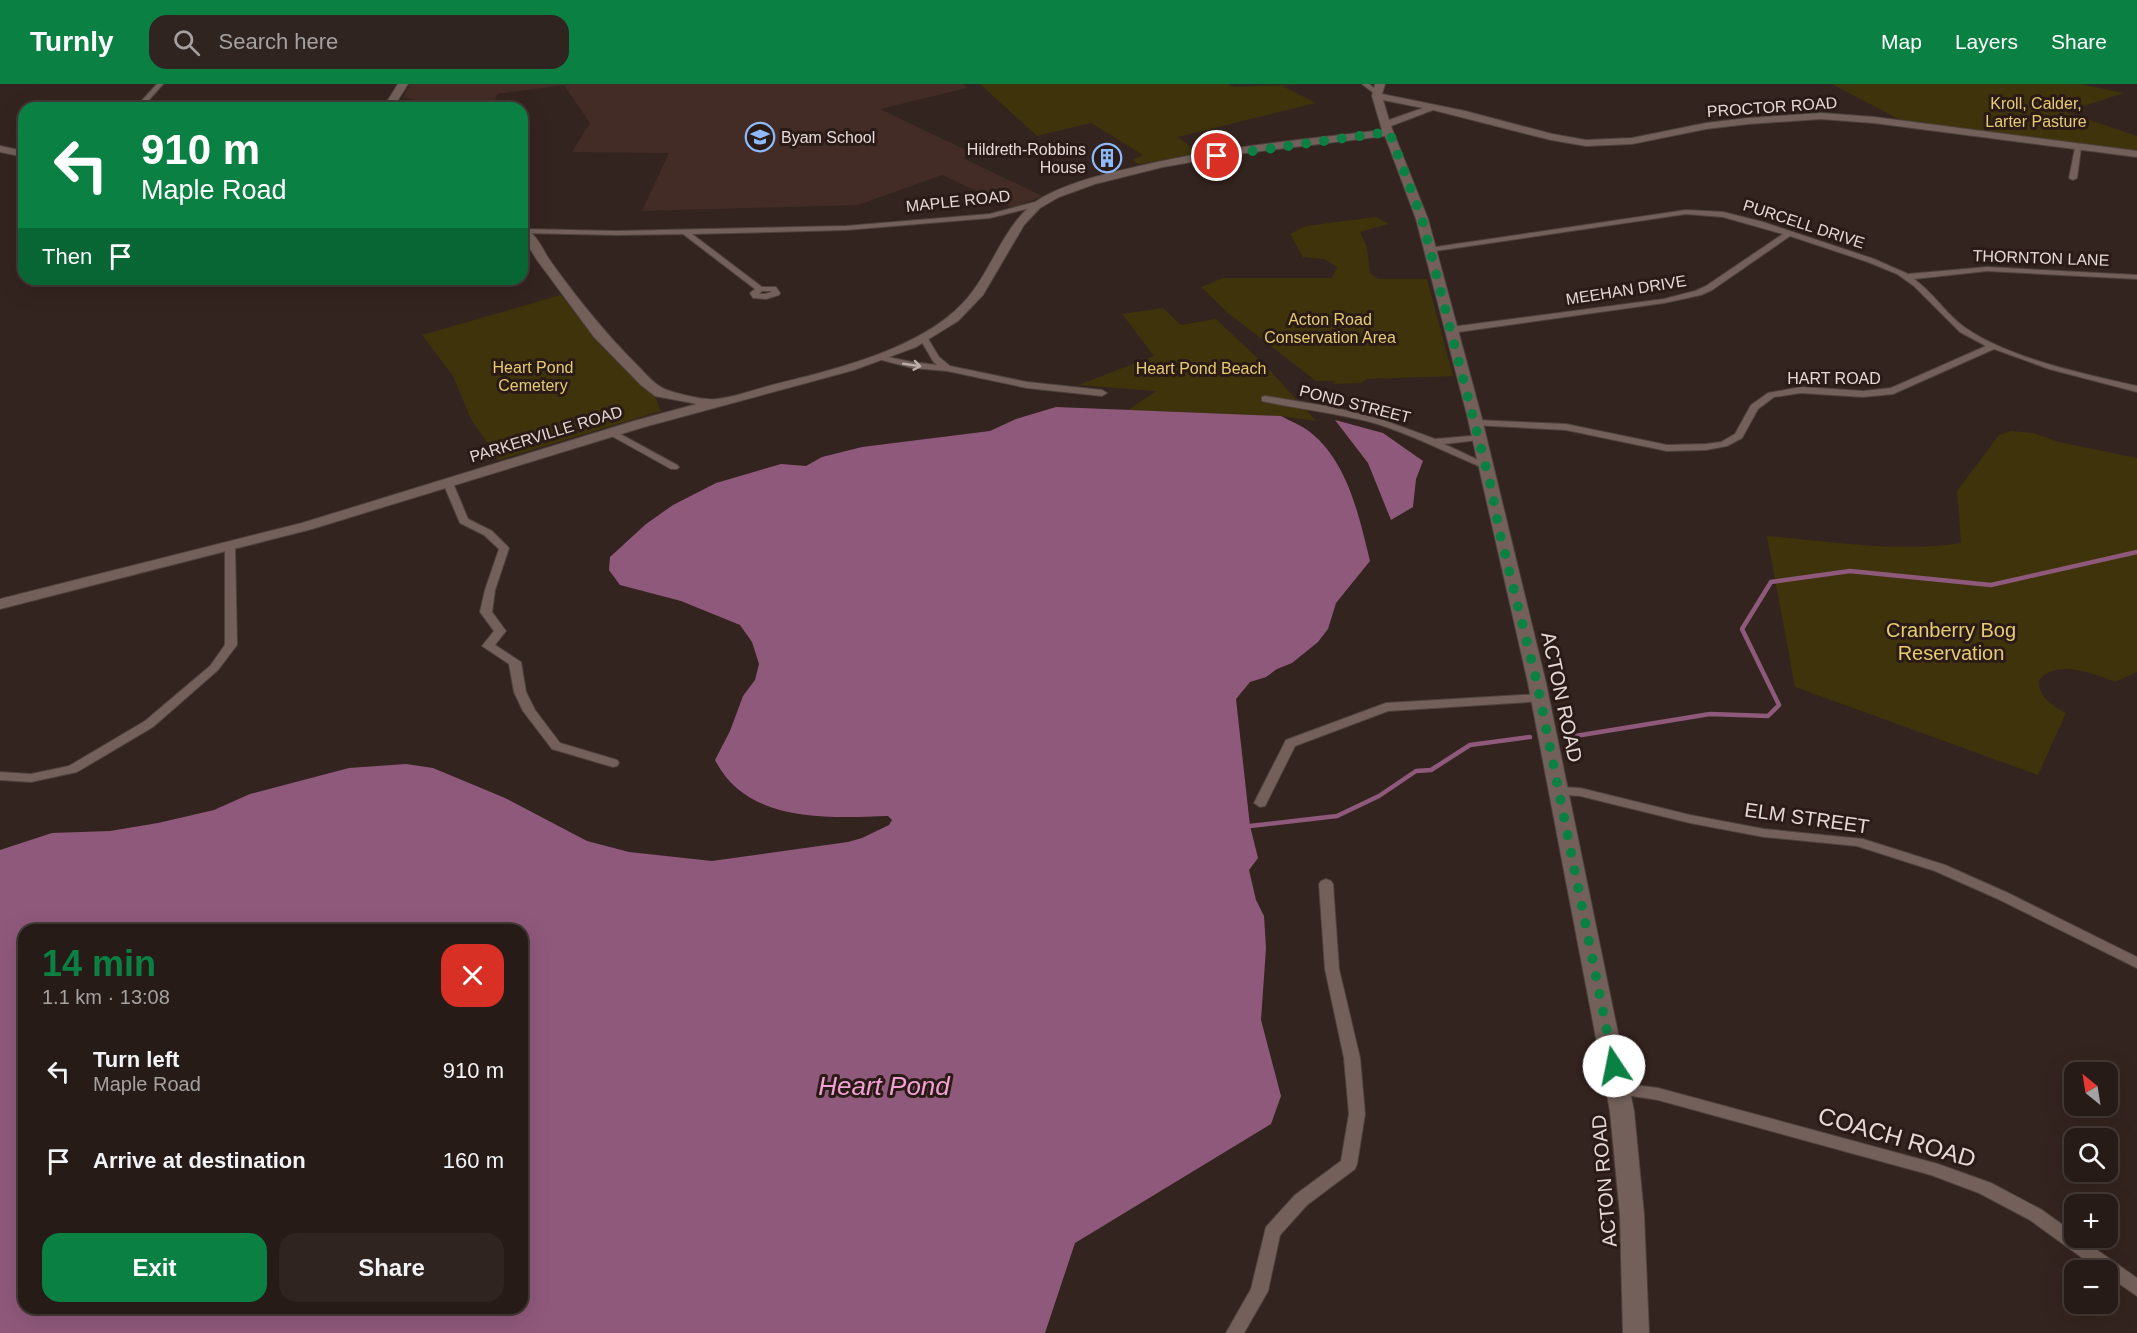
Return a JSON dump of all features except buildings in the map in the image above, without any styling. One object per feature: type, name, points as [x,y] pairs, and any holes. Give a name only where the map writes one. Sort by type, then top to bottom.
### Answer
[{"type":"main road","points":[[392,102],[403,84]]},
{"type":"main road","name":"PROCTOR ROAD","points":[[1375,89],[1440,110],[1473,115],[1551,137],[1586,143],[1632,141],[1734,122],[1832,116],[2137,154]]},
{"type":"main road","name":"ACTON ROAD","points":[[1375,89],[1387,128],[1419,209],[1477,430],[1540,698],[1618,1089],[1632,1215],[1636,1333]]},
{"type":"main road","name":"MAPLE ROAD","points":[[1039,203],[1082,185],[1142,168],[1387,128],[1424,111],[1440,110]]},
{"type":"main road","points":[[0,149],[18,152]]},
{"type":"main road","name":"PARKERVILLE ROAD","points":[[0,604],[311,525],[611,432],[846,369],[878,358],[924,339],[965,311],[986,282],[1008,236],[1039,203]]},
{"type":"main road","points":[[528,236],[548,267],[598,334],[667,402],[668,407],[662,418]]},
{"type":"main road","points":[[660,393],[713,404]]},
{"type":"street","points":[[144,102],[160,84]]},
{"type":"street","points":[[2073,178],[2078,148]]},
{"type":"street","name":"MAPLE ROAD","points":[[528,231],[617,233],[862,227],[990,216],[1039,203]]},
{"type":"street","name":"PURCELL DRIVE","points":[[1429,250],[1692,211],[1736,218],[1875,263],[1907,277],[1928,294],[1956,326],[1994,346],[2137,388]]},
{"type":"street","points":[[685,232],[760,289]]},
{"type":"street","name":"MEEHAN DRIVE","points":[[1451,330],[1664,301],[1698,293],[1709,288],[1788,234]]},
{"type":"street","name":"THORNTON LANE","points":[[1907,277],[1987,269],[2137,277]]},
{"type":"street","points":[[924,339],[936,359],[947,368]]},
{"type":"street","name":"HART ROAD","points":[[1477,430],[1575,428],[1658,447],[1706,447],[1724,444],[1739,436],[1754,407],[1771,395],[1801,390],[1863,394],[1893,392],[1994,346]]},
{"type":"street","points":[[878,358],[912,365],[947,368],[1027,385],[1102,393]]},
{"type":"street","name":"POND STREET","points":[[1265,399],[1332,410],[1380,422],[1436,442],[1484,465]]},
{"type":"street","name":"POND STREET","points":[[1436,442],[1477,430]]},
{"type":"street","points":[[611,432],[674,467]]},
{"type":"street","points":[[448,483],[464,521],[488,533],[504,548],[490,590],[486,612],[500,631],[488,646],[515,662],[520,692],[529,711],[556,746],[613,763]]},
{"type":"street","points":[[0,776],[31,777],[73,769],[149,724],[214,668],[231,645],[230,547]]},
{"type":"street","points":[[1260,803],[1290,743],[1347,721],[1386,707],[1540,698]]},
{"type":"street","name":"ELM STREET","points":[[1559,790],[1580,792],[1690,819],[1764,833],[1858,842],[1951,873],[2003,896],[2137,963]]},
{"type":"street","points":[[1235,1333],[1258,1291],[1272,1233],[1301,1200],[1349,1164],[1357,1114],[1352,1058],[1332,969],[1326,884]]},
{"type":"street","name":"COACH ROAD","points":[[1618,1089],[1669,1097],[1932,1169],[1985,1188],[2036,1215],[2137,1288]]},
{"type":"shaded area","name":"Byam School","points":[[410,84],[963,84],[967,88],[880,109],[974,154],[963,158],[1042,196],[1014,208],[942,175],[858,205],[642,211],[669,153],[572,152],[590,123],[564,85],[497,94],[495,102],[428,102],[403,98]]},
{"type":"green space","points":[[980,84],[1228,84],[1234,87],[1301,84],[1282,86],[1316,103],[1178,137],[1201,155],[1138,164],[1132,160],[1143,155],[1091,123],[1037,136]]},
{"type":"green space","name":"Kroll, Calder, Larter Pasture","points":[[1832,84],[2080,84],[2124,93],[2066,112],[2137,136],[2137,153],[1904,122]]},
{"type":"green space","name":"Acton Road Conservation Area","points":[[1376,217],[1389,224],[1360,232],[1367,247],[1370,273],[1378,279],[1427,279],[1453,376],[1367,379],[1361,383],[1332,384],[1336,381],[1316,381],[1228,313],[1201,287],[1223,278],[1332,278],[1337,267],[1324,259],[1303,257],[1290,234],[1306,226]]},
{"type":"green space","name":"Heart Pond Cemetery","points":[[561,295],[601,346],[655,397],[661,411],[499,460],[471,419],[453,376],[422,335]]},
{"type":"green space","name":"Heart Pond Beach","points":[[1163,308],[1181,325],[1216,319],[1266,366],[1316,421],[1281,416],[1128,410],[1156,391],[1078,385],[1154,356],[1122,314]]},
{"type":"green space","name":"Cranberry Bog Reservation","points":[[2011,431],[2033,433],[2059,442],[2137,458],[2137,672],[2115,682],[2086,672],[2065,669],[2046,674],[2039,681],[2044,697],[2066,713],[2038,775],[1795,687],[1767,536],[1913,547],[1961,543],[1957,491],[1999,435]]},
{"type":"water","name":"Heart Pond","points":[[1056,407],[1281,416],[1310,432],[1334,458],[1356,508],[1370,561],[1336,603],[1328,629],[1318,642],[1292,663],[1277,669],[1266,677],[1250,682],[1236,699],[1250,826],[1258,858],[1249,870],[1256,900],[1264,916],[1266,948],[1261,1020],[1281,1096],[1271,1124],[1075,1243],[1045,1333],[0,1333],[0,850],[52,833],[110,831],[214,810],[250,794],[349,768],[406,764],[433,768],[505,798],[587,841],[629,852],[712,861],[848,842],[862,838],[889,825],[892,820],[888,816],[814,816],[790,812],[767,806],[747,796],[729,781],[715,760],[730,731],[743,696],[755,680],[759,664],[752,642],[740,625],[681,601],[620,585],[609,570],[610,557],[646,524],[673,505],[716,483],[781,464],[806,466],[822,457],[862,447],[990,431],[1016,419]]},
{"type":"water","points":[[1335,420],[1383,433],[1423,461],[1416,479],[1413,507],[1391,520],[1368,463]]},
{"type":"waterway","points":[[1563,738],[1710,714],[1768,716],[1779,705],[1742,629],[1771,582],[1850,571],[1991,585],[2137,552]]},
{"type":"waterway","points":[[1250,826],[1337,816],[1379,796],[1416,771],[1431,770],[1470,745],[1530,737]]},
{"type":"place","name":"Byam School","points":[[760,137]]},
{"type":"place","name":"Hildreth-Robbins House","points":[[1107,158]]},
{"type":"route","points":[[1217,156],[1389,132],[1422,219],[1474,415],[1500,534],[1537,683],[1614,1066]]}]
